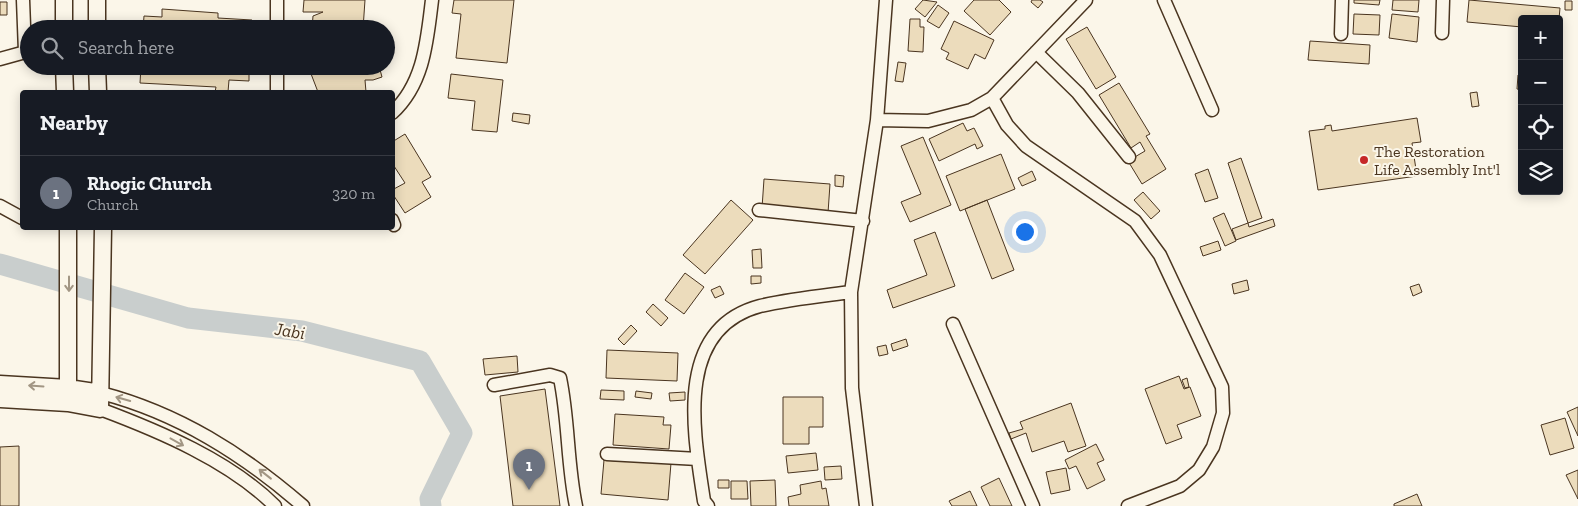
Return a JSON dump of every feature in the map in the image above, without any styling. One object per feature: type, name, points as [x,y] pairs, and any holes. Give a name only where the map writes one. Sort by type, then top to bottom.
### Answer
[{"type":"main road","points":[[64,0],[64,20]]},
{"type":"main road","points":[[97,0],[97,20]]},
{"type":"main road","points":[[64,75],[65,90]]},
{"type":"main road","points":[[97,75],[98,90]]},
{"type":"main road","points":[[68,396],[69,233]]},
{"type":"main road","points":[[0,384],[101,401],[103,234]]},
{"type":"main road","points":[[0,399],[68,396]]},
{"type":"street","points":[[23,0],[25,20]]},
{"type":"street","points":[[277,0],[277,20]]},
{"type":"street","points":[[395,111],[403,104],[419,76],[426,49],[432,0]]},
{"type":"street","points":[[866,506],[852,388],[851,292],[877,120],[886,0]]},
{"type":"street","points":[[877,120],[928,121],[947,118],[971,110],[992,98],[1086,0]]},
{"type":"street","points":[[1164,0],[1212,110]]},
{"type":"street","points":[[1341,34],[1342,0]]},
{"type":"street","points":[[1442,0],[1442,33]]},
{"type":"street","points":[[1036,52],[1078,93],[1129,157]]},
{"type":"street","points":[[0,59],[20,54]]},
{"type":"street","points":[[276,90],[277,75]]},
{"type":"street","points":[[992,98],[1007,126],[1026,146],[1135,221],[1160,255],[1222,386],[1223,414],[1213,447],[1199,470],[1180,486],[1128,506]]},
{"type":"street","points":[[0,206],[20,217]]},
{"type":"street","points":[[759,210],[862,221]]},
{"type":"street","points":[[708,506],[704,500],[698,459],[695,402],[698,366],[711,337],[726,324],[760,306],[851,292]]},
{"type":"street","points":[[953,324],[1033,506]]},
{"type":"street","points":[[494,385],[550,375],[560,378],[566,408],[572,489],[576,506]]},
{"type":"street","points":[[101,401],[211,460],[261,492],[275,506]]},
{"type":"street","points":[[101,401],[146,406],[222,444],[265,473],[302,506]]},
{"type":"street","points":[[607,454],[698,459]]},
{"type":"building","points":[[304,0],[365,0],[364,20],[313,20],[313,16],[323,12],[303,12]]},
{"type":"building","points":[[454,0],[514,0],[507,63],[456,58],[461,14],[452,13]]},
{"type":"building","points":[[923,0],[937,2],[925,17],[915,9]]},
{"type":"building","points":[[974,0],[999,0],[1011,12],[990,35],[964,11]]},
{"type":"building","points":[[1032,0],[1043,2],[1038,8],[1031,2]]},
{"type":"building","points":[[1354,0],[1380,0],[1379,5],[1354,3]]},
{"type":"building","points":[[1393,0],[1419,0],[1418,12],[1392,10]]},
{"type":"building","points":[[1469,0],[1560,8],[1559,15],[1518,15],[1518,27],[1467,22]]},
{"type":"building","points":[[1565,1],[1572,1],[1572,10],[1565,10]]},
{"type":"building","points":[[0,2],[7,2],[7,15],[0,15]]},
{"type":"building","points":[[938,5],[949,13],[939,28],[927,21]]},
{"type":"building","points":[[162,9],[218,13],[218,18],[252,20],[144,20],[144,16],[162,17]]},
{"type":"building","points":[[1354,14],[1380,15],[1379,35],[1353,34]]},
{"type":"building","points":[[1392,14],[1419,17],[1417,42],[1389,38]]},
{"type":"building","points":[[910,19],[920,19],[920,27],[924,27],[923,52],[908,51]]},
{"type":"building","points":[[954,21],[994,40],[985,59],[975,54],[968,69],[946,59],[949,53],[941,49]]},
{"type":"building","points":[[1087,27],[1116,77],[1096,89],[1066,39]]},
{"type":"building","points":[[1310,41],[1370,45],[1369,64],[1308,60]]},
{"type":"building","points":[[898,62],[906,63],[903,82],[895,81]]},
{"type":"building","points":[[451,74],[503,80],[497,132],[472,130],[475,101],[448,98]]},
{"type":"building","points":[[140,75],[249,75],[249,81],[229,80],[228,90],[215,90],[216,87],[140,83]]},
{"type":"building","points":[[311,75],[381,75],[382,77],[365,80],[366,90],[317,90]]},
{"type":"building","points":[[1119,83],[1150,134],[1146,136],[1166,169],[1142,184],[1128,161],[1145,151],[1140,142],[1131,148],[1099,95]]},
{"type":"building","points":[[1477,92],[1479,106],[1472,107],[1470,93]]},
{"type":"building","points":[[513,113],[530,115],[529,124],[512,121]]},
{"type":"building","name":"The Restoration Life Assembly Int'l","points":[[1417,118],[1421,142],[1412,143],[1417,176],[1318,190],[1309,131],[1325,129],[1325,126],[1331,125],[1332,131]]},
{"type":"building","points":[[963,123],[967,131],[974,128],[983,146],[977,149],[975,144],[939,161],[929,139]]},
{"type":"building","points":[[405,134],[431,177],[422,182],[431,197],[405,213],[395,198],[395,188],[405,183],[395,168],[395,140]]},
{"type":"building","points":[[923,137],[951,205],[910,222],[901,202],[921,194],[901,146]]},
{"type":"building","points":[[1001,154],[1015,189],[960,211],[946,176]]},
{"type":"building","points":[[1241,158],[1262,218],[1248,223],[1228,163]]},
{"type":"building","points":[[1208,169],[1218,198],[1205,202],[1195,174]]},
{"type":"building","points":[[1032,171],[1036,180],[1022,186],[1018,178]]},
{"type":"building","points":[[835,175],[844,176],[843,187],[835,186]]},
{"type":"building","points":[[764,179],[830,184],[828,213],[762,208]]},
{"type":"building","points":[[1143,192],[1160,211],[1151,219],[1134,200]]},
{"type":"building","points":[[731,200],[753,220],[705,274],[683,255]]},
{"type":"building","points":[[987,200],[1014,270],[992,279],[965,209]]},
{"type":"building","points":[[1224,213],[1236,241],[1225,246],[1213,218]]},
{"type":"building","points":[[1273,219],[1275,226],[1236,240],[1232,229],[1248,223],[1249,227]]},
{"type":"building","points":[[935,232],[955,286],[893,308],[887,290],[927,275],[914,240]]},
{"type":"building","points":[[1218,241],[1221,250],[1203,256],[1200,247]]},
{"type":"building","points":[[761,249],[762,268],[753,268],[752,250]]},
{"type":"building","points":[[685,273],[704,287],[684,314],[665,300]]},
{"type":"building","points":[[751,276],[761,276],[761,283],[751,284]]},
{"type":"building","points":[[1247,280],[1249,290],[1234,294],[1232,284]]},
{"type":"building","points":[[1419,284],[1422,292],[1413,296],[1410,287]]},
{"type":"building","points":[[720,286],[724,294],[715,298],[711,290]]},
{"type":"building","points":[[653,304],[668,318],[661,326],[646,312]]},
{"type":"building","points":[[631,325],[637,331],[624,345],[618,339]]},
{"type":"building","points":[[906,339],[908,346],[893,351],[891,344]]},
{"type":"building","points":[[886,345],[888,354],[879,356],[877,347]]},
{"type":"building","points":[[607,350],[678,353],[677,381],[606,378]]},
{"type":"building","points":[[517,356],[518,372],[485,375],[483,359]]},
{"type":"building","points":[[1179,376],[1184,389],[1190,387],[1201,416],[1177,425],[1182,438],[1166,444],[1145,389]]},
{"type":"building","points":[[1187,378],[1189,387],[1185,388],[1182,380]]},
{"type":"building","points":[[545,389],[560,506],[513,506],[500,396]]},
{"type":"building","points":[[601,390],[624,391],[624,400],[600,399]]},
{"type":"building","points":[[636,391],[652,393],[651,399],[635,397]]},
{"type":"building","points":[[685,392],[685,400],[670,401],[669,393]]},
{"type":"building","points":[[783,397],[823,397],[823,427],[809,427],[809,444],[783,444]]},
{"type":"building","points":[[1071,403],[1086,446],[1068,452],[1064,441],[1032,452],[1026,433],[1011,439],[1009,433],[1023,429],[1020,422]]},
{"type":"building","points":[[1578,407],[1578,436],[1567,412]]},
{"type":"building","points":[[615,414],[664,417],[663,425],[671,425],[669,449],[613,445]]},
{"type":"building","points":[[1565,418],[1574,448],[1550,455],[1541,425]]},
{"type":"building","points":[[1096,444],[1104,460],[1097,463],[1105,480],[1087,489],[1076,466],[1069,469],[1065,460]]},
{"type":"building","points":[[19,446],[19,506],[0,506],[0,447]]},
{"type":"building","points":[[816,453],[818,470],[788,473],[786,456]]},
{"type":"building","points":[[617,458],[671,463],[668,500],[601,494],[604,460],[617,461]]},
{"type":"building","points":[[841,466],[842,479],[825,480],[824,467]]},
{"type":"building","points":[[1066,468],[1070,490],[1051,494],[1046,472]]},
{"type":"building","points":[[1578,470],[1578,499],[1566,475]]},
{"type":"building","points":[[999,478],[1012,506],[990,506],[981,487]]},
{"type":"building","points":[[718,480],[729,480],[729,488],[718,488]]},
{"type":"building","points":[[775,480],[776,506],[751,506],[750,481]]},
{"type":"building","points":[[731,481],[747,481],[748,499],[731,499]]},
{"type":"building","points":[[821,481],[822,489],[826,488],[829,506],[789,506],[788,497],[801,494],[800,485]]},
{"type":"building","points":[[970,491],[977,506],[952,506],[949,501]]},
{"type":"building","points":[[1417,494],[1422,506],[1394,506],[1394,504]]},
{"type":"waterway","name":"Jabi","points":[[0,264],[188,318],[302,331],[420,361],[462,433],[430,499],[431,506]]},
{"type":"place","name":"The Restoration Life Assembly Int'l","points":[[1364,160]]},
{"type":"place","name":"Rhogic Church","points":[[529,490]]}]
